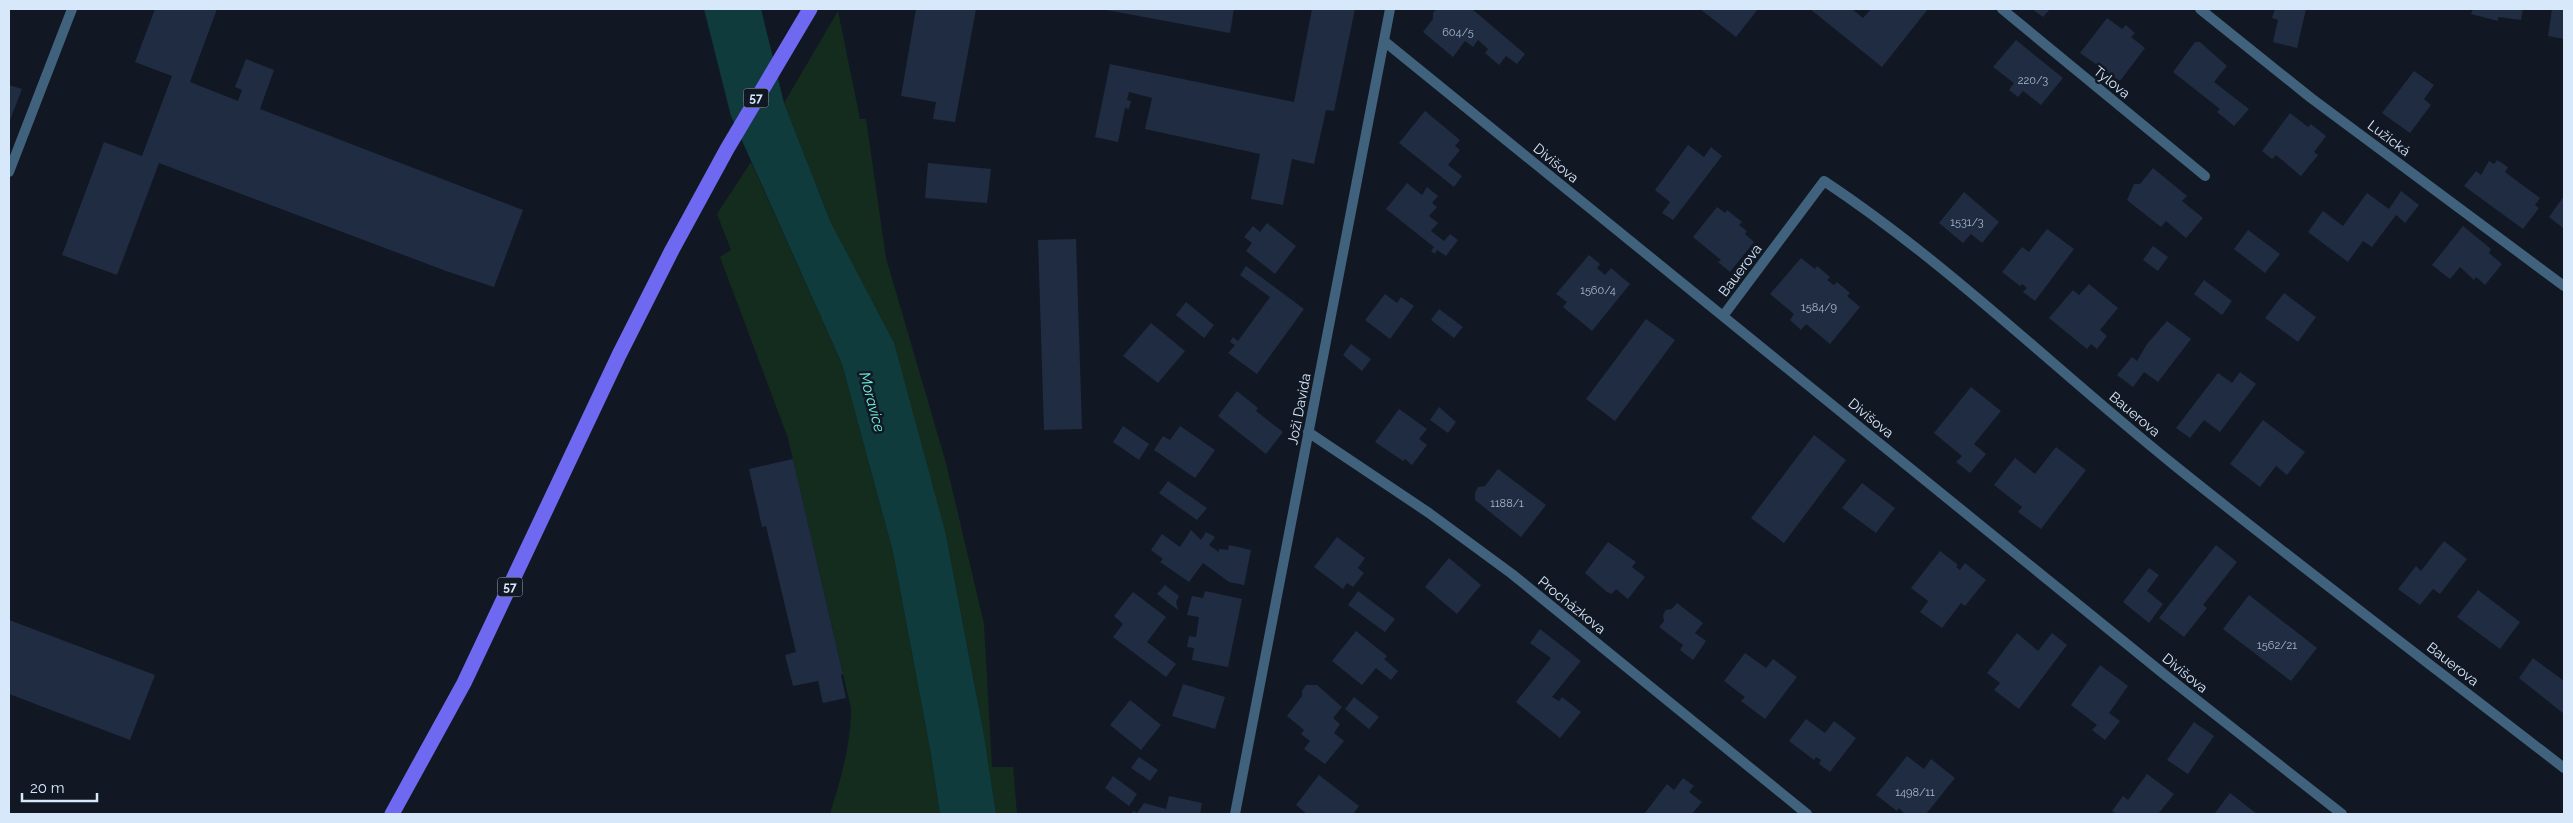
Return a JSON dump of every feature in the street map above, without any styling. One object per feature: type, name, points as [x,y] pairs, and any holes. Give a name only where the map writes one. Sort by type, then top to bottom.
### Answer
[{"type":"main road","name":"57","points":[[392,814],[464,683],[619,355],[706,189],[810,9]]},
{"type":"street","points":[[9,172],[72,9]]},
{"type":"street","name":"Joži Davida","points":[[1235,814],[1390,9]]},
{"type":"street","name":"Tylova","points":[[2002,9],[2204,176]]},
{"type":"street","name":"Lužická","points":[[2200,9],[2311,98],[2564,286]]},
{"type":"street","name":"Divišova","points":[[1384,41],[2165,674],[2342,814]]},
{"type":"street","name":"Bauerova","points":[[1723,316],[1824,181],[1862,206],[1999,317],[2173,465],[2564,768]]},
{"type":"street","name":"Procházkova","points":[[1308,432],[1429,513],[1512,574],[1807,814]]},
{"type":"shaded area","points":[[838,11],[860,119],[866,119],[886,258],[946,463],[984,624],[992,767],[1013,767],[1017,814],[996,814],[984,735],[946,535],[831,223],[784,103]]},
{"type":"shaded area","points":[[751,162],[842,364],[893,552],[930,749],[940,814],[830,814],[847,748],[851,708],[788,438],[720,257],[731,250],[717,214]]},
{"type":"water","name":"Moravice","points":[[704,9],[761,9],[784,103],[831,223],[894,343],[946,535],[984,735],[996,814],[940,814],[930,749],[893,552],[842,364],[731,116]]},
{"type":"building","points":[[155,9],[217,9],[190,82],[238,101],[242,90],[235,87],[246,59],[274,70],[260,109],[523,210],[494,287],[446,271],[159,163],[117,275],[62,255],[104,142],[142,156],[172,76],[135,62]]},
{"type":"building","points":[[916,9],[976,9],[955,122],[933,119],[936,102],[901,96]]},
{"type":"building","points":[[1101,9],[1234,9],[1230,33]]},
{"type":"building","points":[[1312,9],[1355,9],[1334,111],[1326,110],[1314,164],[1292,159],[1283,205],[1251,199],[1260,154],[1145,129],[1152,98],[1129,92],[1127,100],[1131,101],[1129,109],[1125,108],[1118,142],[1095,137],[1110,64],[1294,102]]},
{"type":"building","points":[[1436,9],[1472,9],[1525,54],[1517,64],[1506,56],[1499,65],[1485,53],[1488,49],[1478,40],[1473,47],[1465,41],[1453,57],[1423,32],[1433,19],[1433,13]]},
{"type":"building","points":[[1700,9],[1758,9],[1736,37]]},
{"type":"building","points":[[1810,9],[1852,9],[1863,18],[1871,9],[1928,9],[1882,67]]},
{"type":"building","points":[[2032,9],[2050,9],[2043,17]]},
{"type":"building","points":[[2275,9],[2306,9],[2297,48],[2273,42],[2278,20],[2272,18]]},
{"type":"building","points":[[2473,9],[2523,9],[2521,20],[2498,17],[2498,21],[2471,14]]},
{"type":"building","points":[[2552,9],[2564,9],[2564,39],[2548,36]]},
{"type":"building","points":[[2107,18],[2122,29],[2126,25],[2135,33],[2131,37],[2145,48],[2120,81],[2080,53]]},
{"type":"building","points":[[2016,40],[2063,78],[2041,105],[2023,91],[2018,97],[2009,90],[2014,83],[1993,67]]},
{"type":"building","points":[[2195,42],[2200,42],[2227,66],[2214,82],[2249,109],[2234,126],[2217,112],[2220,109],[2173,72]]},
{"type":"building","points":[[2414,71],[2434,85],[2424,99],[2431,105],[2410,133],[2382,113]]},
{"type":"building","points":[[9,85],[22,89],[10,120],[9,119]]},
{"type":"building","points":[[1425,111],[1460,140],[1455,146],[1460,150],[1448,165],[1462,176],[1454,187],[1399,143]]},
{"type":"building","points":[[2290,113],[2308,127],[2311,124],[2326,136],[2314,152],[2318,155],[2301,176],[2276,155],[2272,159],[2262,151]]},
{"type":"building","points":[[1688,145],[1704,157],[1711,147],[1722,156],[1673,220],[1662,213],[1670,202],[1655,190]]},
{"type":"building","points":[[2497,160],[2508,167],[2505,172],[2540,198],[2535,205],[2539,208],[2523,229],[2464,186],[2476,171],[2481,175],[2489,161],[2494,164]]},
{"type":"building","points":[[928,163],[991,169],[987,203],[925,198]]},
{"type":"building","points":[[2153,168],[2187,196],[2182,201],[2203,218],[2186,238],[2166,221],[2161,227],[2127,200],[2134,184],[2140,184]]},
{"type":"building","points":[[1407,183],[1422,195],[1427,187],[1438,196],[1432,203],[1437,207],[1429,216],[1438,223],[1431,231],[1444,241],[1450,234],[1458,240],[1446,256],[1437,250],[1435,254],[1431,251],[1434,247],[1386,209]]},
{"type":"building","points":[[2401,191],[2419,205],[2405,223],[2396,215],[2372,247],[2363,241],[2348,262],[2308,232],[2323,211],[2343,226],[2367,193],[2389,209]]},
{"type":"building","points":[[1964,192],[1999,222],[1982,243],[1971,234],[1963,243],[1939,223]]},
{"type":"building","points":[[2564,196],[2564,225],[2563,228],[2549,217]]},
{"type":"building","points":[[1717,207],[1725,213],[1727,210],[1742,222],[1739,225],[1747,231],[1745,234],[1754,242],[1730,272],[1718,262],[1721,260],[1693,237]]},
{"type":"building","points":[[1267,223],[1296,246],[1275,274],[1246,251],[1252,243],[1244,237],[1253,226],[1260,232]]},
{"type":"building","points":[[2463,226],[2491,249],[2489,253],[2502,264],[2485,285],[2476,277],[2474,280],[2460,267],[2450,279],[2432,265]]},
{"type":"building","points":[[2047,229],[2074,249],[2035,301],[2023,292],[2027,288],[2022,284],[2020,286],[2002,272],[2022,247],[2029,252]]},
{"type":"building","points":[[2248,230],[2280,254],[2265,273],[2234,249]]},
{"type":"building","points":[[1076,239],[1082,429],[1044,430],[1038,240]]},
{"type":"building","points":[[2153,246],[2168,257],[2158,271],[2143,260]]},
{"type":"building","points":[[1589,255],[1600,264],[1597,268],[1605,275],[1611,268],[1630,284],[1592,331],[1563,307],[1567,302],[1556,294]]},
{"type":"building","points":[[1801,258],[1815,269],[1817,266],[1830,277],[1827,280],[1834,285],[1837,282],[1850,293],[1847,296],[1860,307],[1830,344],[1806,324],[1801,330],[1790,320],[1794,314],[1770,294]]},
{"type":"building","points":[[1246,266],[1304,309],[1257,374],[1228,353],[1235,345],[1230,342],[1233,337],[1238,341],[1270,297],[1240,275]]},
{"type":"building","points":[[2204,280],[2232,301],[2222,315],[2194,294]]},
{"type":"building","points":[[2089,284],[2118,308],[2100,330],[2107,336],[2097,349],[2091,344],[2087,349],[2049,318],[2073,290],[2079,295]]},
{"type":"building","points":[[2284,293],[2316,317],[2298,342],[2265,318]]},
{"type":"building","points":[[1385,294],[1397,303],[1401,297],[1414,306],[1390,339],[1365,320]]},
{"type":"building","points":[[1186,302],[1214,325],[1204,338],[1176,315]]},
{"type":"building","points":[[1439,309],[1463,327],[1454,338],[1431,320]]},
{"type":"building","points":[[1646,319],[1675,340],[1615,421],[1586,399]]},
{"type":"building","points":[[2167,321],[2191,339],[2158,382],[2144,372],[2133,387],[2117,375],[2132,357],[2137,361],[2147,344]]},
{"type":"building","points":[[1151,323],[1185,351],[1158,383],[1123,356]]},
{"type":"building","points":[[1351,344],[1371,359],[1362,371],[1343,355]]},
{"type":"building","points":[[2240,372],[2256,384],[2220,432],[2204,420],[2190,438],[2176,428],[2218,373],[2232,383]]},
{"type":"building","points":[[1971,387],[2001,411],[1974,444],[1986,454],[1970,473],[1956,462],[1962,456],[1934,433]]},
{"type":"building","points":[[1237,391],[1258,408],[1256,411],[1283,432],[1266,454],[1218,416]]},
{"type":"building","points":[[1439,407],[1456,422],[1448,433],[1430,420]]},
{"type":"building","points":[[1399,409],[1427,429],[1419,439],[1427,445],[1412,465],[1375,442]]},
{"type":"building","points":[[2263,420],[2305,452],[2287,475],[2276,466],[2260,487],[2230,464]]},
{"type":"building","points":[[1123,426],[1149,444],[1139,460],[1113,442]]},
{"type":"building","points":[[1180,426],[1215,450],[1195,478],[1154,450],[1163,436],[1170,440]]},
{"type":"building","points":[[1814,435],[1846,460],[1784,543],[1751,518]]},
{"type":"building","points":[[2056,447],[2086,470],[2041,529],[2018,512],[2022,507],[1994,485],[2015,458],[2035,474]]},
{"type":"building","points":[[793,459],[843,674],[841,675],[846,698],[823,703],[818,681],[793,686],[785,655],[796,652],[766,526],[762,527],[749,469]]},
{"type":"building","points":[[1498,469],[1546,505],[1521,537],[1475,500],[1475,493],[1478,487],[1485,486]]},
{"type":"building","points":[[1168,481],[1207,508],[1197,520],[1159,493]]},
{"type":"building","points":[[1862,483],[1895,508],[1876,533],[1842,508]]},
{"type":"building","points":[[1191,530],[1201,540],[1206,532],[1215,537],[1209,545],[1219,552],[1219,549],[1228,550],[1229,545],[1251,550],[1244,585],[1229,582],[1203,563],[1189,582],[1160,562],[1163,559],[1151,550],[1162,534],[1180,547]]},
{"type":"building","points":[[1337,537],[1365,558],[1358,568],[1364,573],[1353,587],[1347,583],[1343,589],[1314,567]]},
{"type":"building","points":[[2444,541],[2467,559],[2440,594],[2433,589],[2420,605],[2398,589],[2416,566],[2421,571]]},
{"type":"building","points":[[1608,542],[1636,562],[1632,567],[1645,577],[1628,599],[1616,589],[1612,594],[1607,592],[1585,573]]},
{"type":"building","points":[[2216,545],[2237,562],[2203,605],[2207,608],[2184,637],[2159,618]]},
{"type":"building","points":[[1940,551],[1958,565],[1956,567],[1960,570],[1965,563],[1986,580],[1965,606],[1961,603],[1942,628],[1920,612],[1928,601],[1911,588]]},
{"type":"building","points":[[1449,558],[1481,585],[1457,614],[1425,587]]},
{"type":"building","points":[[2149,568],[2159,575],[2147,591],[2163,604],[2149,623],[2123,602]]},
{"type":"building","points":[[1165,585],[1179,596],[1176,602],[1178,610],[1157,594]]},
{"type":"building","points":[[2478,590],[2520,622],[2500,649],[2457,617]]},
{"type":"building","points":[[1205,591],[1242,599],[1228,667],[1192,660],[1194,648],[1187,647],[1189,636],[1196,637],[1199,617],[1187,615],[1192,596],[1203,598]]},
{"type":"building","points":[[1358,591],[1395,619],[1385,632],[1348,605]]},
{"type":"building","points":[[1133,592],[1166,617],[1147,642],[1176,664],[1166,677],[1113,637],[1123,624],[1114,616]]},
{"type":"building","points":[[2249,595],[2317,648],[2291,681],[2223,629]]},
{"type":"building","points":[[1677,603],[1703,623],[1695,633],[1706,641],[1693,660],[1680,650],[1683,645],[1659,627],[1664,621],[1663,615],[1666,610],[1672,609]]},
{"type":"building","points":[[9,620],[155,675],[130,740],[9,694]]},
{"type":"building","points":[[1540,629],[1581,661],[1552,697],[1559,701],[1562,697],[1581,712],[1560,738],[1516,702],[1551,658],[1530,643]]},
{"type":"building","points":[[1356,631],[1387,656],[1384,659],[1398,671],[1391,680],[1376,668],[1362,685],[1332,661]]},
{"type":"building","points":[[2017,633],[2038,651],[2052,633],[2067,645],[2019,709],[1994,690],[2000,683],[1987,673]]},
{"type":"building","points":[[1745,653],[1766,668],[1773,659],[1797,677],[1765,719],[1741,701],[1745,697],[1724,681]]},
{"type":"building","points":[[2533,658],[2564,681],[2564,714],[2519,678]]},
{"type":"building","points":[[2100,665],[2128,686],[2109,713],[2120,721],[2105,740],[2092,730],[2097,725],[2071,705]]},
{"type":"building","points":[[1183,684],[1225,697],[1215,729],[1172,716]]},
{"type":"building","points":[[1306,685],[1317,685],[1342,707],[1333,718],[1340,724],[1334,733],[1344,741],[1325,764],[1304,749],[1310,741],[1301,734],[1304,730],[1287,716],[1302,696],[1302,691]]},
{"type":"building","points":[[1354,697],[1379,717],[1369,729],[1345,709]]},
{"type":"building","points":[[1130,700],[1161,725],[1141,750],[1110,725]]},
{"type":"building","points":[[1806,719],[1825,733],[1834,721],[1856,738],[1830,772],[1819,764],[1821,760],[1816,757],[1814,760],[1789,741]]},
{"type":"building","points":[[2194,722],[2214,736],[2188,774],[2167,760]]},
{"type":"building","points":[[1907,756],[1924,769],[1931,759],[1955,778],[1926,814],[1903,814],[1899,808],[1897,811],[1876,795]]},
{"type":"building","points":[[1139,757],[1158,770],[1150,781],[1131,768]]},
{"type":"building","points":[[2147,774],[2174,794],[2158,814],[2117,814],[2112,811],[2123,796],[2128,800]]},
{"type":"building","points":[[1319,775],[1359,806],[1353,814],[1307,814],[1296,805]]},
{"type":"building","points":[[1113,776],[1137,794],[1129,806],[1105,788]]},
{"type":"building","points":[[1683,778],[1694,786],[1689,792],[1702,802],[1692,814],[1645,813],[1667,784],[1674,790]]},
{"type":"building","points":[[2230,793],[2257,814],[2216,814]]},
{"type":"building","points":[[1169,796],[1202,803],[1200,814],[1131,814],[1134,811],[1137,813],[1144,803],[1166,809]]}]
